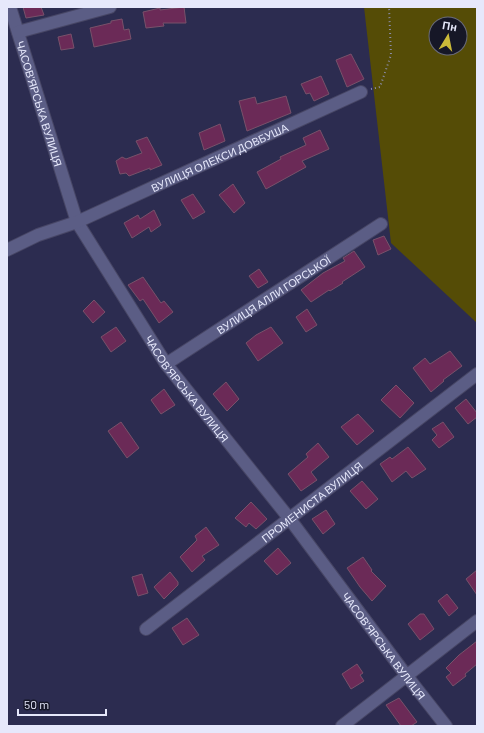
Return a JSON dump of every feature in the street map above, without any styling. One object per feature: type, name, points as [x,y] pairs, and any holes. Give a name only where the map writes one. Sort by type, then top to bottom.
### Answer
[{"type":"street","name":"ЧАСОВ'ЯРСЬКА ВУЛИЦЯ","points":[[10,7],[77,222],[166,364],[289,518],[406,675],[446,726]]},
{"type":"street","points":[[18,32],[110,7]]},
{"type":"street","name":"ВУЛИЦЯ ОЛЕКСИ ДОВБУША","points":[[7,250],[38,236],[77,222],[361,92]]},
{"type":"street","name":"ВУЛИЦЯ АЛЛИ ГОРСЬКОЇ","points":[[166,364],[381,224]]},
{"type":"street","name":"ПРОМЕНИСТА ВУЛИЦЯ","points":[[146,629],[477,374]]},
{"type":"street","points":[[342,726],[477,620]]},
{"type":"path","points":[[361,92],[380,86],[391,55],[389,7]]},
{"type":"shaded area","points":[[364,7],[477,7],[477,323],[391,243]]},
{"type":"building","points":[[23,7],[41,7],[44,15],[26,18]]},
{"type":"building","points":[[184,7],[186,23],[163,23],[164,26],[146,28],[143,12],[160,8],[160,10]]},
{"type":"building","points":[[122,19],[124,30],[129,29],[131,39],[94,47],[90,28]]},
{"type":"building","points":[[71,34],[74,48],[61,50],[58,37]]},
{"type":"building","points":[[351,54],[364,79],[347,87],[336,60]]},
{"type":"building","points":[[321,76],[329,94],[314,101],[310,93],[306,94],[301,84]]},
{"type":"building","points":[[286,96],[291,113],[247,131],[239,101],[255,97],[257,104]]},
{"type":"building","points":[[220,124],[225,141],[204,150],[199,133]]},
{"type":"building","points":[[320,130],[329,149],[302,161],[306,167],[266,189],[257,172],[281,159],[280,157],[306,145],[303,138]]},
{"type":"building","points":[[147,137],[162,165],[129,176],[126,173],[120,174],[116,161],[122,157],[126,159],[142,153],[136,141]]},
{"type":"building","points":[[233,184],[245,203],[234,213],[219,195]]},
{"type":"building","points":[[193,194],[205,212],[193,219],[181,200]]},
{"type":"building","points":[[154,210],[161,225],[151,232],[149,227],[132,238],[124,223],[138,215],[140,219]]},
{"type":"building","points":[[384,236],[391,249],[378,255],[373,240]]},
{"type":"building","points":[[354,251],[365,267],[342,282],[343,283],[311,302],[301,290],[323,273],[345,261],[343,258]]},
{"type":"building","points":[[259,269],[268,282],[258,288],[249,276]]},
{"type":"building","points":[[143,277],[161,303],[164,301],[173,312],[159,323],[143,299],[140,301],[128,285]]},
{"type":"building","points":[[94,300],[105,312],[93,323],[83,311]]},
{"type":"building","points":[[307,309],[317,325],[306,332],[296,317]]},
{"type":"building","points":[[116,327],[126,341],[111,352],[101,337]]},
{"type":"building","points":[[271,327],[283,343],[258,361],[246,343],[256,335]]},
{"type":"building","points":[[450,351],[462,366],[443,380],[444,381],[431,392],[413,368],[425,358],[430,364]]},
{"type":"building","points":[[226,382],[239,399],[227,411],[213,394]]},
{"type":"building","points":[[396,385],[414,403],[400,418],[381,400]]},
{"type":"building","points":[[164,389],[175,405],[161,414],[151,400]]},
{"type":"building","points":[[466,399],[477,413],[477,417],[468,424],[455,408]]},
{"type":"building","points":[[358,414],[374,431],[357,445],[341,427]]},
{"type":"building","points":[[121,422],[139,448],[127,458],[108,431]]},
{"type":"building","points":[[443,422],[454,437],[439,448],[432,440],[437,435],[432,429]]},
{"type":"building","points":[[318,443],[329,457],[311,472],[317,480],[301,491],[288,474],[308,457],[306,454]]},
{"type":"building","points":[[408,447],[426,469],[412,478],[406,471],[392,482],[380,464],[390,457],[392,459]]},
{"type":"building","points":[[362,481],[378,499],[366,509],[350,491]]},
{"type":"building","points":[[251,502],[267,519],[256,529],[249,523],[246,527],[235,518]]},
{"type":"building","points":[[326,510],[335,524],[323,534],[312,519]]},
{"type":"building","points":[[206,527],[219,545],[202,556],[205,560],[192,572],[180,557],[197,540],[195,536]]},
{"type":"building","points":[[278,548],[291,563],[277,575],[264,561]]},
{"type":"building","points":[[363,557],[372,570],[371,571],[386,586],[372,601],[347,568]]},
{"type":"building","points":[[477,570],[477,595],[466,579]]},
{"type":"building","points":[[170,572],[178,582],[178,585],[164,599],[154,587]]},
{"type":"building","points":[[142,574],[148,593],[138,596],[132,577]]},
{"type":"building","points":[[447,594],[458,608],[449,616],[438,601]]},
{"type":"building","points":[[420,614],[424,614],[434,629],[420,640],[408,624]]},
{"type":"building","points":[[187,618],[199,635],[183,645],[172,628]]},
{"type":"building","points":[[477,641],[477,664],[465,674],[466,676],[453,686],[446,677],[451,673],[446,668],[459,655]]},
{"type":"building","points":[[357,664],[363,673],[360,675],[364,681],[351,689],[342,674]]},
{"type":"building","points":[[399,698],[417,722],[411,726],[401,726],[386,705]]}]
